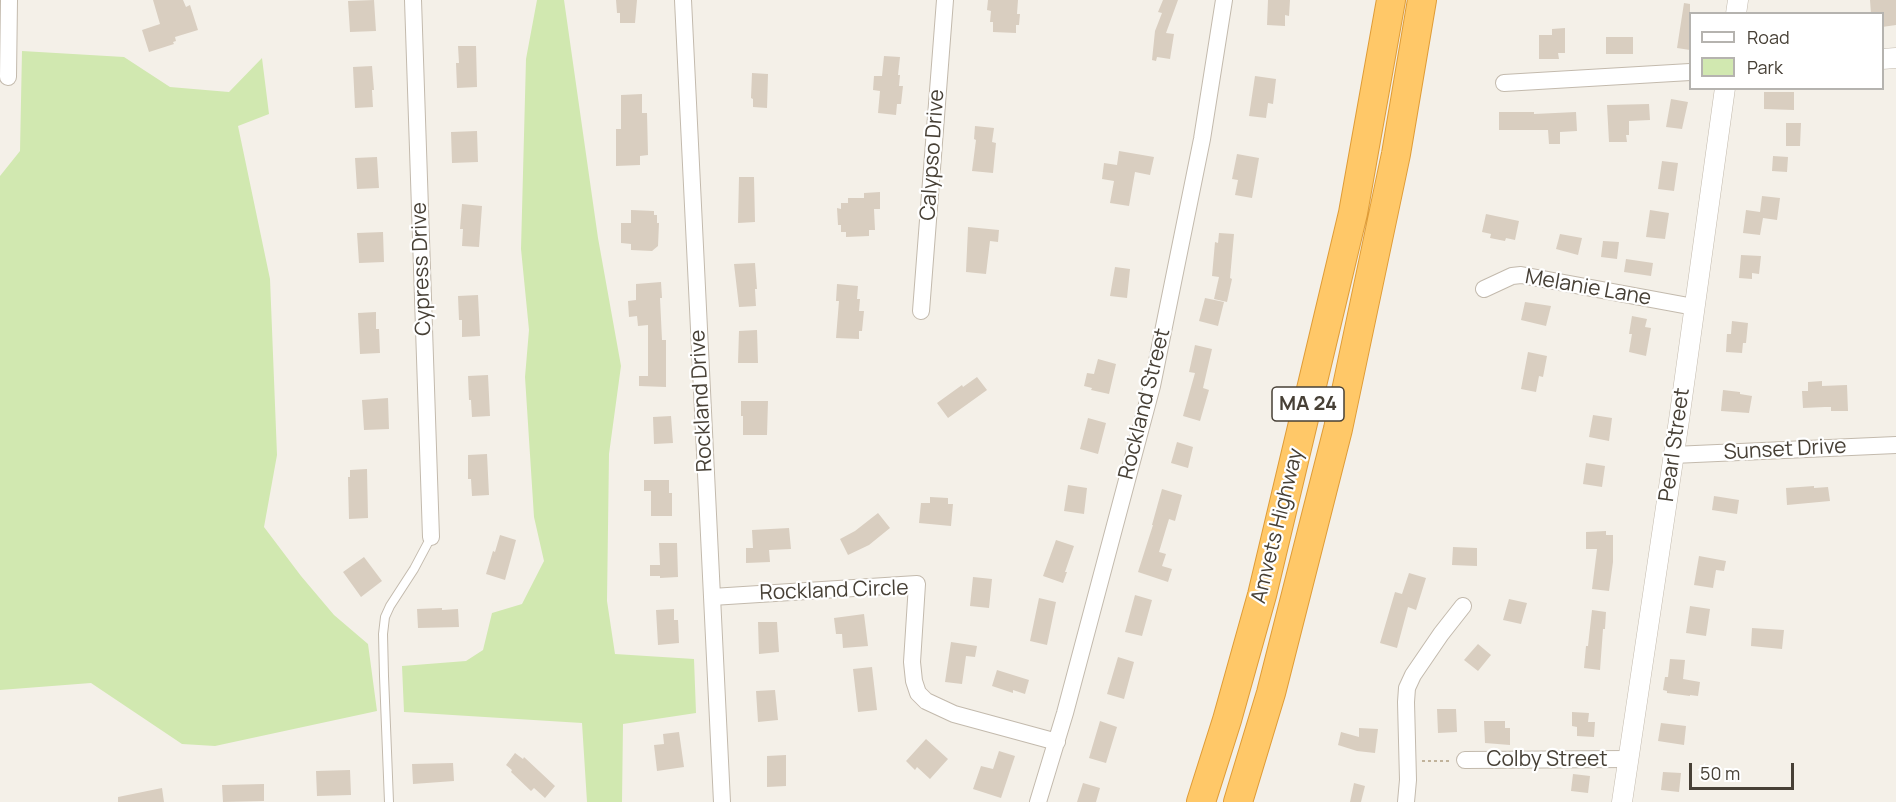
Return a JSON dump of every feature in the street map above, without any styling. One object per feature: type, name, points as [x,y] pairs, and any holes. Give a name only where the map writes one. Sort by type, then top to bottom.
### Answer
[{"type":"highway","name":"Amvets Highway","points":[[1202,802],[1262,595],[1353,213],[1391,0]]},
{"type":"highway","name":"Amvets Highway","points":[[1238,802],[1271,693],[1338,429],[1396,154],[1422,0]]},
{"type":"street","points":[[8,77],[9,0]]},
{"type":"street","name":"Cypress Drive","points":[[413,0],[431,537]]},
{"type":"street","name":"Rockland Drive","points":[[683,0],[722,802]]},
{"type":"street","name":"Calypso Drive","points":[[921,311],[945,0]]},
{"type":"street","name":"Rockland Street","points":[[1038,802],[1057,742],[1152,386],[1202,139],[1224,0]]},
{"type":"street","points":[[1504,83],[1689,72]]},
{"type":"street","name":"Pearl Street","points":[[1622,802],[1725,90]]},
{"type":"street","name":"Melanie Lane","points":[[1484,289],[1512,276],[1521,275],[1694,307]]},
{"type":"street","name":"Sunset Drive","points":[[1673,455],[1896,445]]},
{"type":"street","name":"Rockland Circle","points":[[712,597],[917,584],[912,662],[918,693],[926,701],[954,714],[1057,742]]},
{"type":"street","points":[[1406,802],[1408,685],[1441,634],[1463,606]]},
{"type":"street","name":"Colby Street","points":[[1465,760],[1629,759]]},
{"type":"lane","points":[[389,802],[384,626],[390,606],[431,537]]},
{"type":"path","points":[[1408,761],[1465,760]]},
{"type":"green space","points":[[537,0],[564,0],[598,238],[621,366],[609,454],[607,601],[615,654],[694,659],[696,713],[623,724],[622,802],[587,802],[582,723],[404,712],[402,666],[466,661],[483,650],[492,613],[522,604],[544,561],[534,517],[525,377],[529,330],[521,249],[526,59]]},
{"type":"green space","points":[[22,51],[124,57],[170,87],[229,92],[262,58],[269,114],[238,126],[270,279],[277,455],[264,527],[334,615],[368,644],[377,711],[215,746],[182,744],[91,683],[0,690],[0,176],[20,151]]},
{"type":"building","points":[[153,0],[183,0],[186,7],[190,5],[198,30],[175,37],[174,44],[149,52],[142,30],[160,24]]},
{"type":"building","points":[[374,0],[376,31],[350,32],[348,1]]},
{"type":"building","points":[[616,0],[637,0],[635,23],[620,23]]},
{"type":"building","points":[[988,0],[1018,0],[1017,14],[1020,14],[1016,33],[993,32],[993,22],[990,22],[991,11],[987,10]]},
{"type":"building","points":[[1163,0],[1178,0],[1166,33],[1174,34],[1170,59],[1157,57],[1156,61],[1152,60],[1155,31],[1162,13],[1158,12]]},
{"type":"building","points":[[1268,0],[1290,0],[1289,16],[1285,15],[1285,26],[1267,25]]},
{"type":"building","points":[[1870,0],[1896,0],[1896,25],[1884,27],[1884,12],[1871,12]]},
{"type":"building","points":[[1684,3],[1690,4],[1689,50],[1677,48]]},
{"type":"building","points":[[1565,28],[1565,53],[1558,53],[1559,59],[1539,59],[1539,35],[1552,35],[1552,29]]},
{"type":"building","points":[[1606,37],[1633,37],[1633,54],[1606,54]]},
{"type":"building","points":[[458,46],[476,46],[477,87],[457,88]]},
{"type":"building","points":[[884,56],[900,57],[899,86],[903,86],[901,104],[897,104],[896,115],[878,113],[880,91],[873,90],[874,76],[882,76]]},
{"type":"building","points":[[372,66],[373,107],[355,108],[353,67]]},
{"type":"building","points":[[752,73],[768,74],[767,108],[753,107]]},
{"type":"building","points":[[1255,76],[1276,79],[1273,104],[1268,103],[1266,118],[1249,116]]},
{"type":"building","points":[[1764,92],[1794,92],[1794,110],[1764,109]]},
{"type":"building","points":[[642,94],[642,113],[647,113],[648,155],[640,156],[640,165],[616,166],[616,129],[621,129],[621,95]]},
{"type":"building","points":[[1671,99],[1688,102],[1682,129],[1666,127]]},
{"type":"building","points":[[1649,104],[1650,120],[1629,121],[1627,142],[1609,142],[1607,105]]},
{"type":"building","points":[[1499,112],[1534,112],[1534,114],[1576,112],[1577,131],[1560,132],[1560,144],[1549,144],[1548,130],[1499,130]]},
{"type":"building","points":[[1786,123],[1801,123],[1800,146],[1786,146]]},
{"type":"building","points":[[975,126],[994,128],[992,142],[996,143],[993,173],[972,171],[976,140],[974,139]]},
{"type":"building","points":[[477,131],[478,162],[452,163],[451,132]]},
{"type":"building","points":[[1119,151],[1154,157],[1150,175],[1135,172],[1129,206],[1110,203],[1114,181],[1102,179],[1104,163],[1117,165]]},
{"type":"building","points":[[1237,154],[1259,158],[1252,198],[1235,195],[1238,180],[1232,179]]},
{"type":"building","points":[[1773,156],[1788,157],[1787,172],[1772,171]]},
{"type":"building","points":[[377,157],[379,188],[357,189],[355,158]]},
{"type":"building","points":[[1662,161],[1678,163],[1674,191],[1658,189]]},
{"type":"building","points":[[739,177],[754,177],[755,222],[738,223]]},
{"type":"building","points":[[880,192],[880,209],[874,209],[875,230],[869,230],[869,236],[846,237],[846,232],[841,232],[841,225],[838,225],[837,208],[841,209],[841,203],[848,203],[848,198],[864,198],[864,193]]},
{"type":"building","points":[[1762,196],[1780,198],[1777,220],[1763,218],[1760,235],[1743,233],[1746,210],[1760,212]]},
{"type":"building","points":[[462,204],[482,206],[479,247],[462,246],[463,229],[460,229]]},
{"type":"building","points":[[631,210],[654,211],[654,215],[657,215],[658,246],[652,251],[631,250],[631,244],[621,243],[621,223],[631,223]]},
{"type":"building","points":[[1650,210],[1669,213],[1665,239],[1646,237]]},
{"type":"building","points":[[1486,214],[1519,221],[1515,240],[1490,238],[1491,234],[1482,232]]},
{"type":"building","points":[[968,227],[999,230],[998,242],[990,241],[986,274],[966,272]]},
{"type":"building","points":[[383,232],[384,262],[359,263],[357,233]]},
{"type":"building","points":[[1219,233],[1234,234],[1230,278],[1232,279],[1227,302],[1214,299],[1219,277],[1212,276],[1215,242],[1218,243]]},
{"type":"building","points":[[1560,234],[1582,238],[1578,255],[1556,249]]},
{"type":"building","points":[[1603,241],[1619,242],[1617,259],[1601,257]]},
{"type":"building","points":[[1741,255],[1761,256],[1759,274],[1752,273],[1752,279],[1739,278]]},
{"type":"building","points":[[1626,259],[1653,263],[1651,276],[1624,272]]},
{"type":"building","points":[[755,263],[756,306],[739,307],[734,264]]},
{"type":"building","points":[[1115,267],[1130,269],[1127,298],[1110,296]]},
{"type":"building","points":[[661,282],[662,340],[666,340],[666,387],[639,386],[639,376],[648,376],[648,325],[638,326],[637,316],[629,317],[628,301],[636,300],[636,284]]},
{"type":"building","points":[[837,284],[858,286],[859,311],[864,311],[859,339],[836,338],[839,301],[836,301]]},
{"type":"building","points":[[478,295],[480,336],[462,337],[458,296]]},
{"type":"building","points":[[1205,298],[1224,302],[1218,326],[1199,321]]},
{"type":"building","points":[[1525,302],[1551,306],[1546,326],[1521,320]]},
{"type":"building","points":[[376,312],[380,353],[360,354],[358,313]]},
{"type":"building","points":[[1632,316],[1647,319],[1645,327],[1651,328],[1646,356],[1629,352]]},
{"type":"building","points":[[1732,321],[1748,323],[1746,343],[1743,343],[1742,353],[1726,352],[1727,334],[1731,334]]},
{"type":"building","points":[[757,330],[758,363],[738,363],[739,331]]},
{"type":"building","points":[[1195,345],[1212,349],[1203,388],[1209,390],[1200,421],[1183,416],[1195,373],[1189,372]]},
{"type":"building","points":[[1528,352],[1547,356],[1543,377],[1539,376],[1536,392],[1521,389]]},
{"type":"building","points":[[1098,359],[1116,364],[1109,394],[1084,386],[1087,373],[1094,374]]},
{"type":"building","points":[[488,375],[490,416],[472,417],[468,376]]},
{"type":"building","points":[[977,377],[987,390],[948,418],[937,403]]},
{"type":"building","points":[[1822,381],[1822,386],[1847,385],[1848,411],[1831,411],[1831,407],[1803,408],[1802,391],[1808,391],[1808,382]]},
{"type":"building","points":[[1723,390],[1752,396],[1749,413],[1721,411]]},
{"type":"building","points":[[388,398],[389,429],[364,430],[362,400]]},
{"type":"building","points":[[741,401],[768,401],[767,435],[743,435]]},
{"type":"building","points":[[1593,415],[1612,418],[1609,441],[1589,437]]},
{"type":"building","points":[[671,416],[673,443],[654,444],[653,417]]},
{"type":"building","points":[[1088,418],[1106,423],[1098,454],[1080,449]]},
{"type":"building","points":[[1177,442],[1193,447],[1188,468],[1171,463]]},
{"type":"building","points":[[487,454],[489,495],[472,496],[471,479],[468,479],[468,455]]},
{"type":"building","points":[[1586,463],[1605,466],[1602,487],[1583,484]]},
{"type":"building","points":[[367,469],[368,518],[349,519],[348,477],[350,477],[350,470]]},
{"type":"building","points":[[644,480],[669,480],[669,493],[672,493],[672,516],[651,516],[651,491],[644,491]]},
{"type":"building","points":[[1068,485],[1087,488],[1084,514],[1064,511]]},
{"type":"building","points":[[1814,486],[1814,488],[1828,487],[1830,501],[1787,505],[1786,488]]},
{"type":"building","points":[[1162,489],[1182,495],[1175,521],[1169,519],[1159,552],[1166,554],[1162,566],[1172,569],[1168,582],[1138,572]]},
{"type":"building","points":[[1714,496],[1739,500],[1737,514],[1712,510]]},
{"type":"building","points":[[930,497],[948,498],[948,504],[953,504],[951,526],[919,523],[921,503],[930,503]]},
{"type":"building","points":[[878,513],[890,528],[869,545],[848,555],[840,539],[855,531]]},
{"type":"building","points":[[789,528],[791,549],[769,550],[770,562],[746,563],[746,548],[753,548],[752,530]]},
{"type":"building","points":[[1606,531],[1606,535],[1613,535],[1613,562],[1609,591],[1592,589],[1597,549],[1586,549],[1586,532]]},
{"type":"building","points":[[500,535],[516,540],[505,580],[486,574]]},
{"type":"building","points":[[1056,540],[1074,546],[1063,583],[1043,576]]},
{"type":"building","points":[[659,543],[677,543],[678,577],[650,576],[650,565],[660,565]]},
{"type":"building","points":[[1453,547],[1477,548],[1477,566],[1452,565]]},
{"type":"building","points":[[1699,556],[1726,561],[1724,571],[1716,570],[1713,588],[1694,585]]},
{"type":"building","points":[[364,557],[382,581],[361,597],[343,572]]},
{"type":"building","points":[[1409,573],[1426,578],[1416,610],[1408,607],[1397,648],[1380,643],[1395,592],[1402,594]]},
{"type":"building","points":[[973,577],[992,579],[989,608],[970,606]]},
{"type":"building","points":[[1135,595],[1152,600],[1142,636],[1125,632]]},
{"type":"building","points":[[1039,598],[1056,602],[1047,645],[1030,641]]},
{"type":"building","points":[[1509,599],[1527,603],[1521,624],[1503,620]]},
{"type":"building","points":[[1690,606],[1710,609],[1706,636],[1686,633]]},
{"type":"building","points":[[442,608],[442,610],[458,609],[459,627],[418,628],[417,609]]},
{"type":"building","points":[[674,609],[674,620],[678,620],[679,643],[658,645],[656,610]]},
{"type":"building","points":[[1592,610],[1606,612],[1600,670],[1584,668]]},
{"type":"building","points":[[864,614],[868,646],[843,648],[842,634],[836,634],[834,618]]},
{"type":"building","points":[[758,622],[777,622],[779,652],[759,654]]},
{"type":"building","points":[[1752,628],[1784,630],[1782,649],[1751,646]]},
{"type":"building","points":[[951,642],[977,646],[975,657],[966,656],[962,684],[945,682]]},
{"type":"building","points":[[1478,644],[1491,655],[1478,671],[1464,660]]},
{"type":"building","points":[[1118,657],[1134,662],[1124,699],[1107,694]]},
{"type":"building","points":[[1670,659],[1685,660],[1683,679],[1700,682],[1698,696],[1667,693],[1663,690],[1665,677],[1668,677]]},
{"type":"building","points":[[872,667],[877,710],[858,712],[853,669]]},
{"type":"building","points":[[997,670],[1029,680],[1025,694],[1013,690],[1013,693],[992,686]]},
{"type":"building","points":[[775,690],[778,720],[758,722],[756,691]]},
{"type":"building","points":[[1437,709],[1456,709],[1457,732],[1438,733]]},
{"type":"building","points":[[1572,712],[1589,713],[1588,722],[1595,722],[1594,737],[1577,736],[1577,727],[1572,726]]},
{"type":"building","points":[[1100,721],[1117,727],[1106,763],[1089,758]]},
{"type":"building","points":[[1484,721],[1505,721],[1505,728],[1510,728],[1510,745],[1485,743]]},
{"type":"building","points":[[1661,723],[1686,726],[1684,745],[1658,741]]},
{"type":"building","points":[[1359,728],[1378,729],[1375,753],[1357,751],[1338,745],[1341,732],[1359,737]]},
{"type":"building","points":[[679,732],[684,767],[657,771],[654,745],[664,744],[663,734]]},
{"type":"building","points":[[926,739],[948,759],[930,779],[906,761]]},
{"type":"building","points":[[999,751],[1015,756],[1001,798],[973,789],[981,766],[993,769]]},
{"type":"building","points":[[515,753],[523,759],[524,757],[555,786],[545,798],[534,788],[531,791],[506,765]]},
{"type":"building","points":[[786,755],[786,786],[767,787],[767,756]]},
{"type":"building","points":[[453,763],[454,781],[413,784],[412,764]]},
{"type":"building","points":[[350,770],[351,795],[317,796],[316,771]]},
{"type":"building","points":[[1663,772],[1681,773],[1679,792],[1661,790]]},
{"type":"building","points":[[1573,774],[1590,776],[1588,793],[1571,791]]},
{"type":"building","points":[[1083,783],[1100,788],[1096,802],[1077,802]]},
{"type":"building","points":[[1354,783],[1365,786],[1361,802],[1350,802]]},
{"type":"building","points":[[264,784],[264,801],[223,802],[222,785]]},
{"type":"building","points":[[162,788],[164,802],[118,802],[118,797]]}]
